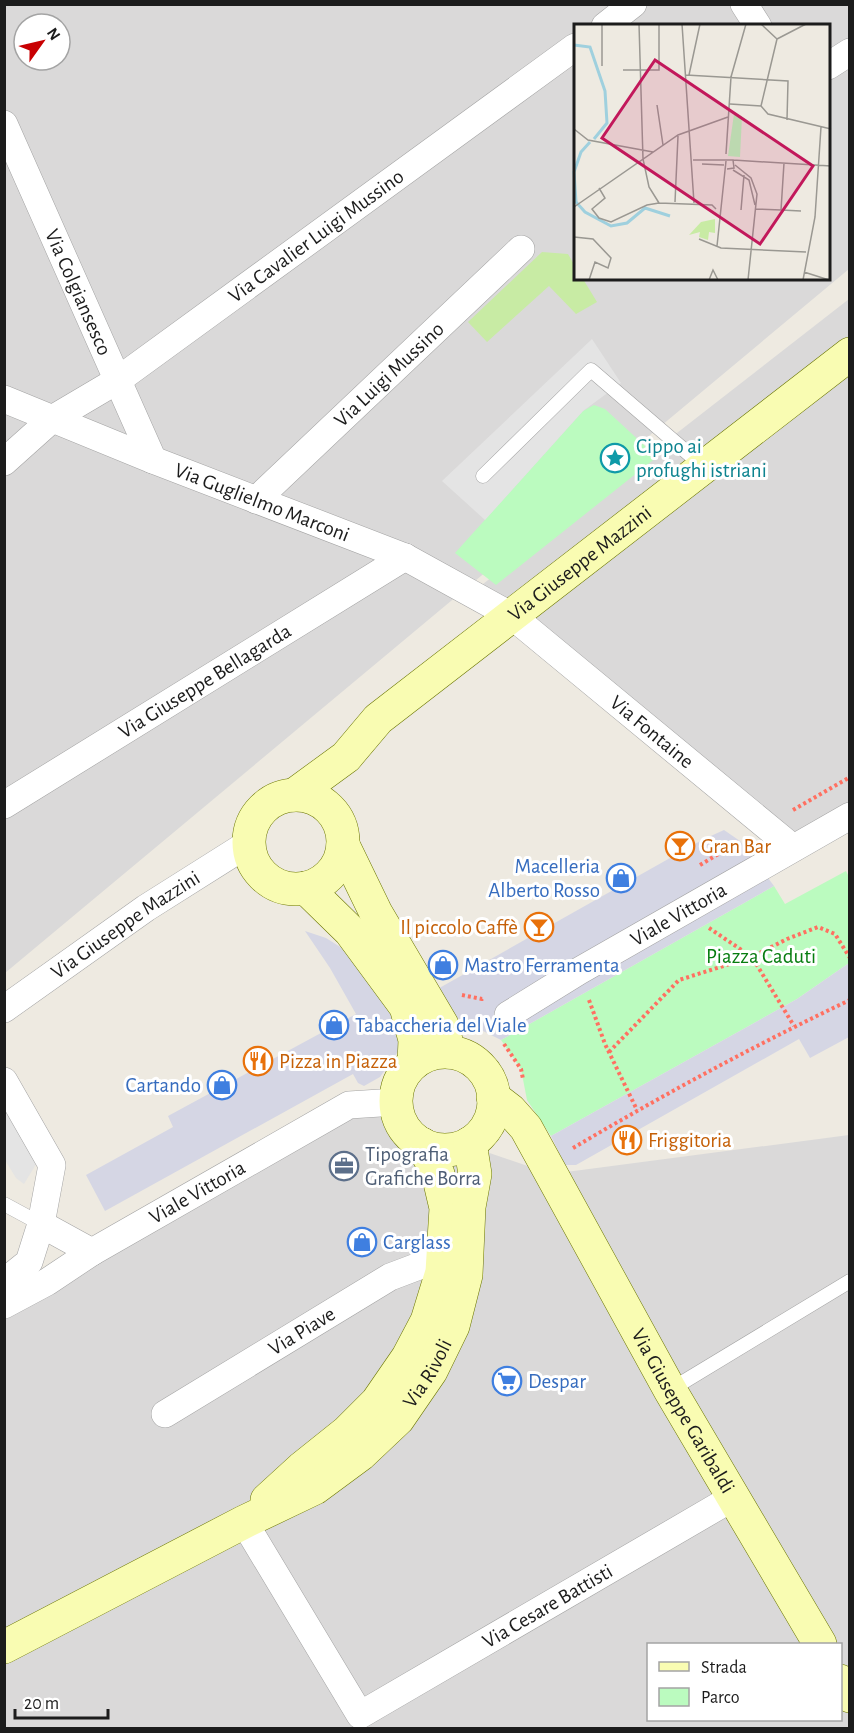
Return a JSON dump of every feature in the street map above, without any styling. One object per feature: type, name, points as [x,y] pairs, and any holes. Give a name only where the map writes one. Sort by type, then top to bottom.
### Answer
[{"type":"street","points":[[608,24],[633,4]]},
{"type":"street","points":[[744,4],[757,24]]},
{"type":"street","name":"Via Cavalier Luigi Mussino","points":[[4,462],[52,419],[118,380],[574,48]]},
{"type":"street","points":[[830,65],[849,52]]},
{"type":"street","name":"Via Colgiansesco","points":[[4,124],[153,460]]},
{"type":"street","name":"Via Luigi Mussino","points":[[256,500],[521,249]]},
{"type":"street","name":"Via Giuseppe Mazzini","points":[[294,795],[346,757],[378,719],[849,354]]},
{"type":"street","name":"Via Guglielmo Marconi","points":[[4,399],[153,460],[405,557],[512,616]]},
{"type":"street","name":"Via Giuseppe Bellagarda","points":[[4,805],[405,557]]},
{"type":"street","name":"Via Fontaine","points":[[512,616],[793,848]]},
{"type":"street","name":"Via Giuseppe Mazzini","points":[[334,814],[346,757]]},
{"type":"street","points":[[294,795],[313,798],[323,803],[334,814],[341,830],[343,845],[341,857],[334,870],[322,881],[306,888],[291,889],[278,885],[264,875],[253,861],[249,843],[252,828],[259,813],[270,803],[282,797],[294,795]]},
{"type":"street","name":"Viale Vittoria","points":[[508,1015],[579,971],[849,816]]},
{"type":"street","name":"Via Giuseppe Mazzini","points":[[4,1009],[146,908],[249,843]]},
{"type":"street","points":[[343,845],[376,913],[442,1024],[449,1052]]},
{"type":"street","points":[[306,888],[350,931],[406,1007],[415,1040],[414,1062]]},
{"type":"street","points":[[449,1052],[457,1053],[477,1064],[490,1084],[484,1121],[447,1149],[431,1148],[411,1136],[402,1123],[396,1102],[399,1083],[406,1070],[414,1062],[436,1053],[449,1052]]},
{"type":"street","points":[[4,1081],[52,1165],[41,1224],[29,1262],[4,1282]]},
{"type":"street","name":"Viale Vittoria","points":[[4,1305],[349,1105],[396,1102]]},
{"type":"street","name":"Via Giuseppe Garibaldi","points":[[484,1121],[515,1143],[559,1163],[670,1390],[819,1643]]},
{"type":"street","name":"Via Rivoli","points":[[4,1647],[244,1522],[315,1488],[361,1454],[398,1419],[431,1371],[453,1326],[466,1275],[469,1207],[484,1121]]},
{"type":"street","name":"Via Rivoli","points":[[244,1522],[302,1468],[347,1432],[377,1402],[408,1358],[427,1321],[442,1272],[446,1208],[438,1174],[422,1144]]},
{"type":"street","points":[[41,1224],[92,1252]]},
{"type":"street","name":"Via Piave","points":[[165,1414],[390,1277],[443,1257]]},
{"type":"street","name":"Via Cesare Battisti","points":[[244,1522],[364,1722],[734,1497]]},
{"type":"lane","points":[[483,476],[591,370],[704,467]]},
{"type":"lane","points":[[4,1204],[41,1224]]},
{"type":"lane","points":[[670,1390],[849,1281]]},
{"type":"path","points":[[684,911],[753,957],[794,1026]]},
{"type":"path","points":[[609,1052],[679,980],[753,957],[787,939],[818,927],[835,934],[849,958]]},
{"type":"path","points":[[579,971],[609,1052],[637,1110]]},
{"type":"path","points":[[559,1163],[637,1110],[794,1026],[849,1000]]},
{"type":"path","points":[[508,1015],[501,1040],[521,1069],[525,1090]]},
{"type":"shaded area","points":[[5,5],[849,5],[849,269],[5,973]]},
{"type":"shaded area","points":[[849,299],[849,816],[793,848],[483,584]]},
{"type":"shaded area","points":[[592,339],[621,383],[583,411],[485,520],[442,481]]},
{"type":"shaded area","points":[[724,830],[740,841],[774,886],[501,1040],[455,1017],[434,991],[702,840]]},
{"type":"shaded area","points":[[305,931],[326,938],[356,957],[388,1004],[398,1027],[399,1050],[380,1077],[364,1086],[358,1083],[353,1074],[105,1211],[86,1175],[173,1127],[168,1116],[356,1014],[330,968]]},
{"type":"shaded area","name":"Piazza Caduti","points":[[849,963],[849,1037],[810,1058],[799,1039],[576,1165],[565,1165],[551,1136],[797,999]]},
{"type":"shaded area","points":[[5,1099],[38,1161],[24,1184],[16,1178],[5,1160]]},
{"type":"shaded area","points":[[349,1105],[551,1174],[849,1135],[849,1728],[5,1728],[5,1317]]},
{"type":"green space","points":[[542,252],[568,254],[574,264],[574,280],[584,280],[597,302],[576,314],[549,286],[487,342],[468,322]]},
{"type":"green space","points":[[594,405],[605,409],[657,457],[496,585],[455,553],[583,411]]},
{"type":"green space","name":"Piazza Caduti","points":[[846,871],[849,877],[849,963],[797,999],[551,1136],[527,1100],[521,1069],[501,1040],[774,886],[785,904]]},
{"type":"place","name":"Cippo ai profughi istriani","points":[[615,458]]},
{"type":"place","name":"Gran Bar","points":[[680,846]]},
{"type":"place","name":"Macelleria Alberto Rosso","points":[[621,878]]},
{"type":"place","name":"Il piccolo Caffè","points":[[539,927]]},
{"type":"place","name":"Mastro Ferramenta","points":[[443,965]]},
{"type":"place","name":"Tabaccheria del Viale","points":[[334,1025]]},
{"type":"place","name":"Pizza in Piazza","points":[[258,1061]]},
{"type":"place","name":"Cartando","points":[[222,1085]]},
{"type":"place","name":"Friggitoria","points":[[627,1140]]},
{"type":"place","name":"Tipografia Grafiche Borra","points":[[344,1166]]},
{"type":"place","name":"Carglass","points":[[362,1242]]},
{"type":"place","name":"Despar","points":[[507,1381]]}]
